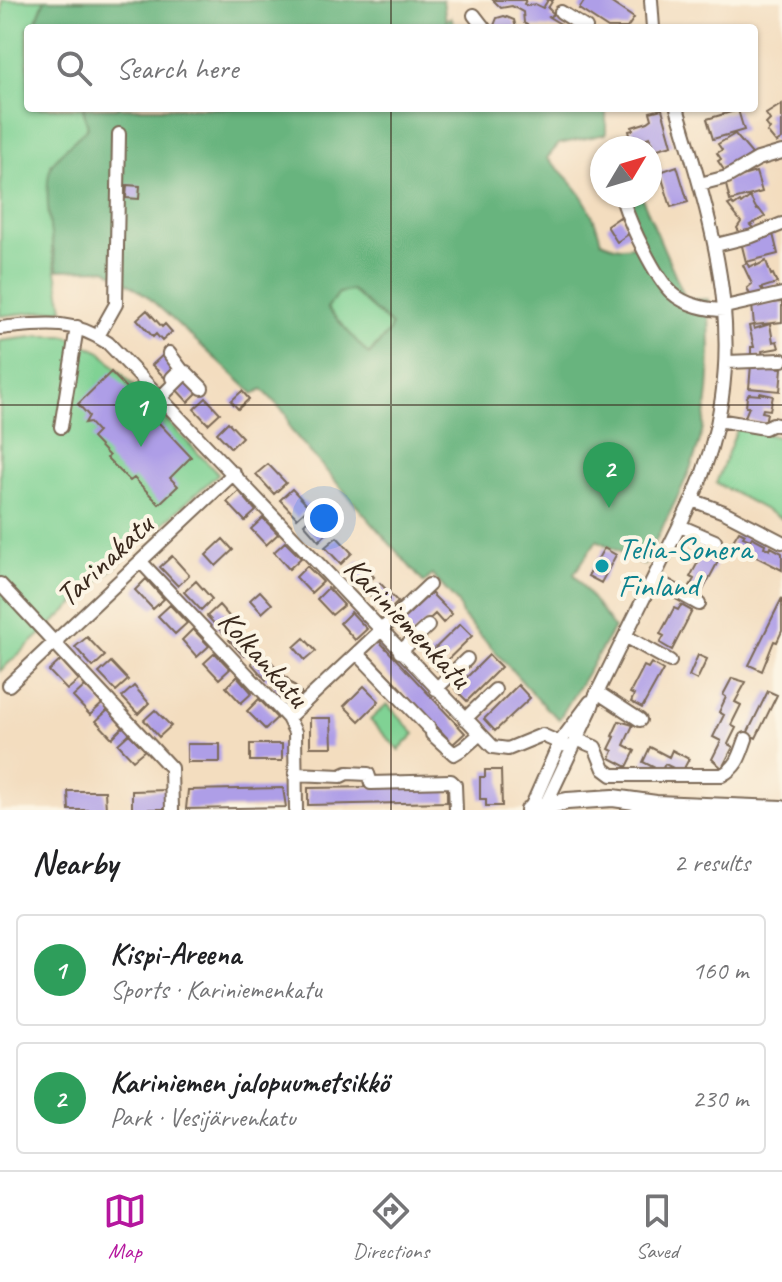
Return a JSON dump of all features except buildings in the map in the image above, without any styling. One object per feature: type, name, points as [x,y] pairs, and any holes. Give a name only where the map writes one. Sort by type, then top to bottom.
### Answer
[{"type":"main road","points":[[535,809],[567,801],[613,798],[656,804],[782,809]]},
{"type":"main road","points":[[622,810],[656,804]]},
{"type":"street","points":[[651,0],[653,24]]},
{"type":"street","points":[[561,12],[580,24]]},
{"type":"street","points":[[474,15],[481,24]]},
{"type":"street","points":[[535,809],[680,526],[704,473],[718,420],[727,362],[725,309],[716,245],[678,112]]},
{"type":"street","points":[[98,336],[116,304],[119,134]]},
{"type":"street","points":[[700,184],[727,177],[758,159],[782,152]]},
{"type":"street","points":[[625,208],[629,222],[671,292],[692,304],[725,309],[782,294]]},
{"type":"street","points":[[716,245],[782,224]]},
{"type":"street","name":"Kariniemenkatu","points":[[0,328],[40,324],[77,327],[98,336],[234,473],[380,631],[493,747],[508,749],[542,735],[569,743]]},
{"type":"street","points":[[61,427],[77,327]]},
{"type":"street","points":[[159,395],[181,369],[169,353]]},
{"type":"street","points":[[727,362],[782,360]]},
{"type":"street","points":[[159,395],[186,372],[202,388]]},
{"type":"street","points":[[718,420],[765,428],[773,424],[782,426]]},
{"type":"street","name":"Tarinakatu","points":[[9,685],[234,473]]},
{"type":"street","points":[[692,500],[724,512],[782,542]]},
{"type":"street","points":[[680,526],[715,541]]},
{"type":"street","name":"Kolkankatu","points":[[141,562],[288,718],[295,732],[296,810]]},
{"type":"street","points":[[654,579],[699,604]]},
{"type":"street","points":[[0,584],[171,768],[172,810]]},
{"type":"street","points":[[288,718],[429,585]]},
{"type":"street","points":[[400,652],[428,626]]},
{"type":"street","points":[[625,636],[670,661]]},
{"type":"street","points":[[357,653],[454,754],[480,734]]},
{"type":"street","points":[[436,689],[467,659]]},
{"type":"street","points":[[465,719],[495,690]]},
{"type":"street","points":[[596,695],[640,720]]},
{"type":"street","points":[[569,743],[595,747],[604,769],[612,775],[722,775],[737,764],[746,739]]},
{"type":"street","points":[[296,774],[368,774],[371,783],[451,781],[455,785],[456,810]]},
{"type":"green space","points":[[2,0],[45,0],[36,24],[24,24],[24,112],[84,112],[88,127],[51,165],[52,250],[63,309],[0,316]]},
{"type":"green space","points":[[45,0],[443,0],[446,21],[451,17],[454,24],[36,24]]},
{"type":"green space","points":[[84,112],[606,112],[606,134],[559,144],[547,158],[581,195],[601,241],[625,247],[641,243],[631,208],[646,208],[686,300],[708,299],[709,380],[698,446],[644,565],[597,540],[574,574],[614,628],[559,719],[462,615],[458,603],[432,575],[424,583],[290,429],[286,414],[262,389],[254,394],[147,296],[106,269],[58,270],[49,215],[48,184],[53,163],[88,127]],"holes":[[[352,290],[391,325],[389,332],[369,355],[327,308],[339,293]]]},
{"type":"green space","points":[[351,290],[391,325],[389,332],[368,355],[327,308],[339,293]]},
{"type":"green space","points":[[66,336],[101,352],[218,474],[0,671],[0,341]]},
{"type":"green space","points":[[738,427],[782,438],[782,519],[716,483]]},
{"type":"green space","points":[[387,704],[415,734],[399,750],[370,720]]},
{"type":"place","name":"Kispi-Areena","points":[[141,447]]},
{"type":"place","name":"Kariniemen jalopuumetsikkö","points":[[609,508]]},
{"type":"place","name":"Telia-Sonera Finland","points":[[602,566]]}]
